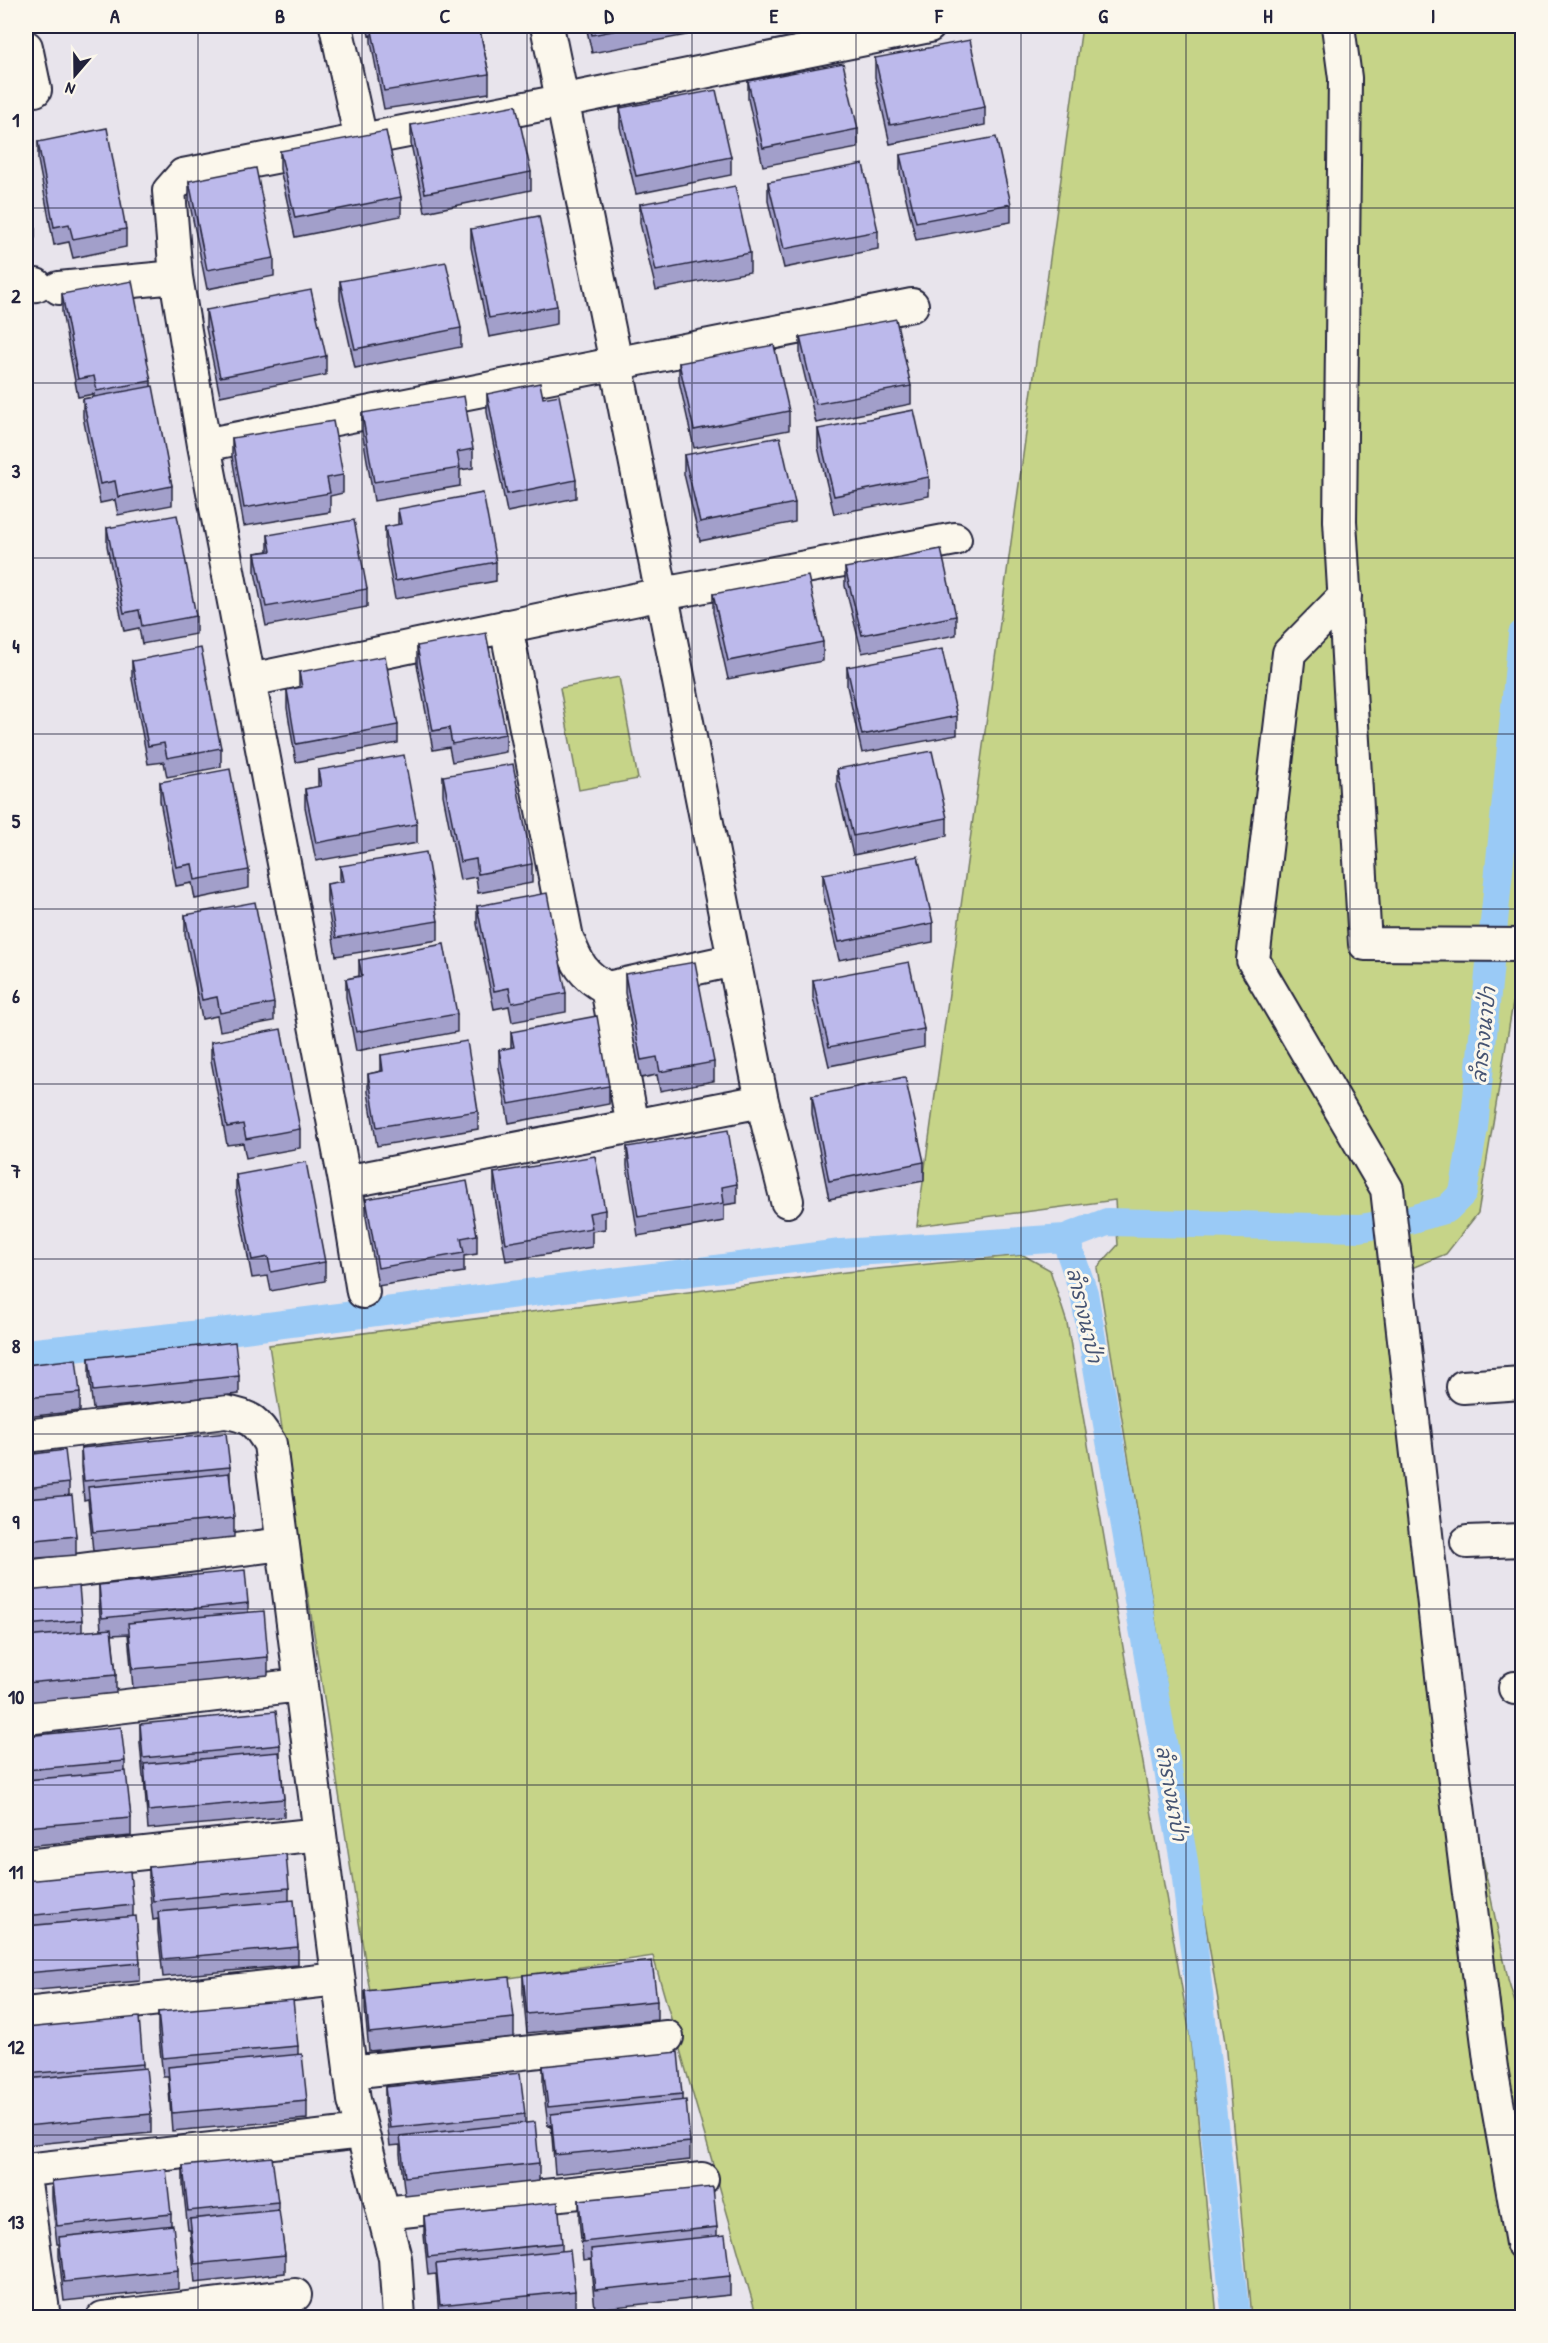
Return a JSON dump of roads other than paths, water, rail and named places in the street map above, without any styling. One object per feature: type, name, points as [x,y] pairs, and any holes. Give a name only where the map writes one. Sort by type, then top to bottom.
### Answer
[{"type":"street","points":[[336,26],[361,141]]},
{"type":"street","points":[[547,26],[762,1101],[787,1201]]},
{"type":"street","points":[[363,1292],[345,1182],[204,445],[176,277],[169,191],[183,175],[929,26]]},
{"type":"street","points":[[1338,26],[1345,78],[1340,521],[1365,944],[1522,945]]},
{"type":"street","points":[[26,47],[35,90]]},
{"type":"street","points":[[40,286],[176,277]]},
{"type":"street","points":[[204,445],[912,305]]},
{"type":"street","points":[[250,680],[662,594],[955,539]]},
{"type":"street","points":[[1345,596],[1289,653],[1254,960],[1387,1189],[1446,1711],[1491,2068],[1522,2243]]},
{"type":"street","points":[[506,626],[567,938],[578,964],[590,979],[607,988],[734,960]]},
{"type":"street","points":[[607,988],[633,1126]]},
{"type":"street","points":[[345,1182],[762,1101]]},
{"type":"street","points":[[1463,1387],[1522,1383]]},
{"type":"street","points":[[26,1436],[225,1413],[243,1415],[259,1425],[270,1444],[354,2100],[395,2258],[399,2318]]},
{"type":"street","points":[[1467,1542],[1522,1540]]},
{"type":"street","points":[[26,1577],[282,1544]]},
{"type":"street","points":[[26,1718],[300,1685]]},
{"type":"street","points":[[26,1866],[320,1834]]},
{"type":"street","points":[[26,2014],[338,1979]]},
{"type":"street","points":[[350,2072],[667,2037]]},
{"type":"street","points":[[26,2170],[362,2132]]},
{"type":"street","points":[[384,2213],[702,2179]]},
{"type":"street","points":[[26,2190],[44,2318]]},
{"type":"street","points":[[104,2318],[295,2295]]},
{"type":"waterway","name":"ลำรางนาป่า","points":[[1236,2318],[1184,1861],[1084,1293],[1065,1238],[1107,1222],[1360,1228],[1409,1220],[1447,1209],[1463,1193],[1474,1128],[1522,634]]},
{"type":"waterway","points":[[26,1353],[228,1331],[841,1253],[1065,1238]]}]
